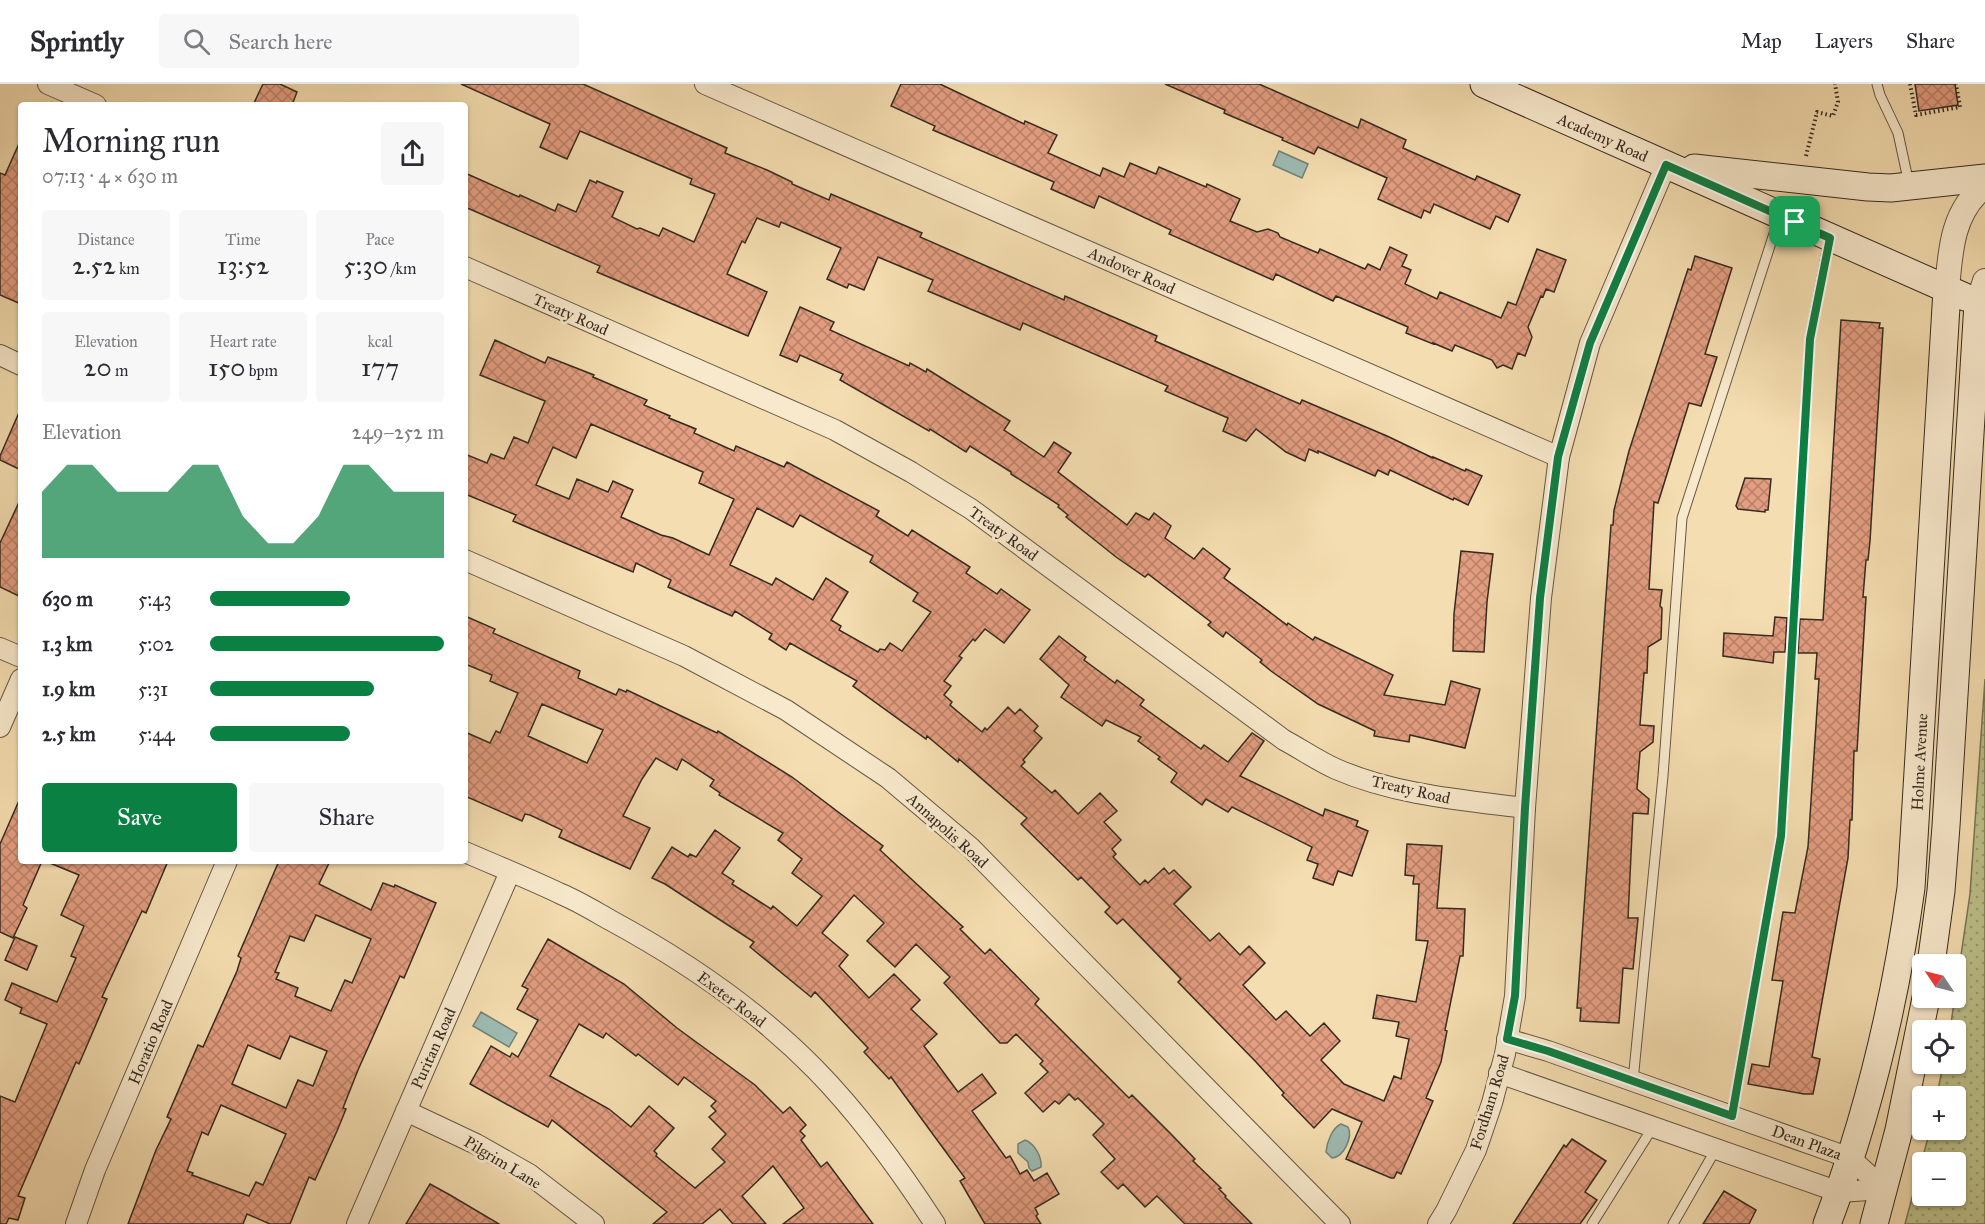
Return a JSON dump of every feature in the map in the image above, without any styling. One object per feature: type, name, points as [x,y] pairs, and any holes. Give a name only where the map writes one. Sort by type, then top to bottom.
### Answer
[{"type":"main road","name":"Academy Road","points":[[1484,84],[1513,93],[1666,165],[1947,290],[1983,297]]},
{"type":"main road","points":[[1666,165],[1851,186],[1909,186],[1985,178]]},
{"type":"main road","name":"Holme Avenue","points":[[1827,1224],[1850,1158],[1879,1059],[1911,888],[1947,290]]},
{"type":"main road","name":"Holme Avenue","points":[[1932,954],[1941,891],[1983,297]]},
{"type":"main road","points":[[1874,1224],[1911,1079],[1924,1008]]},
{"type":"street","points":[[48,84],[89,102]]},
{"type":"street","name":"Andover Road","points":[[705,84],[1558,457]]},
{"type":"street","name":"Fordham Road","points":[[1438,1224],[1476,1150],[1492,1103],[1515,996],[1525,808],[1540,598],[1558,457],[1590,343],[1666,165]]},
{"type":"street","points":[[1947,290],[1950,250],[1960,218],[1973,196],[1985,186]]},
{"type":"street","name":"Treaty Road","points":[[468,268],[835,430],[911,472],[971,508],[1284,740],[1336,769],[1392,789],[1455,800],[1525,808]]},
{"type":"street","points":[[0,355],[18,364]]},
{"type":"street","name":"Annapolis Road","points":[[468,561],[694,661],[786,710],[888,778],[971,848],[1340,1224]]},
{"type":"street","points":[[0,648],[18,656]]},
{"type":"street","points":[[0,727],[18,686]]},
{"type":"street","name":"Exeter Road","points":[[468,853],[563,894],[643,938],[717,986],[767,1025],[816,1070],[866,1128],[914,1191],[935,1224]]},
{"type":"street","name":"Horatio Road","points":[[76,1224],[95,1170],[226,864]]},
{"type":"street","name":"Puritan Road","points":[[357,1224],[510,872]]},
{"type":"street","name":"Dean Plaza","points":[[1507,1039],[1548,1051],[1850,1158],[1884,1189]]},
{"type":"street","points":[[1499,1073],[1839,1192],[1884,1189]]},
{"type":"street","name":"Pilgrim Lane","points":[[406,1111],[476,1144],[528,1174],[594,1224]]},
{"type":"lane","points":[[1877,84],[1898,133],[1909,186]]},
{"type":"lane","points":[[1633,1081],[1663,776],[1682,518],[1780,216]]},
{"type":"lane","points":[[1732,1116],[1781,836],[1810,339],[1830,238]]},
{"type":"lane","points":[[1592,1224],[1653,1127]]},
{"type":"lane","points":[[1673,1224],[1716,1149]]},
{"type":"path","points":[[1805,160],[1817,112],[1833,116],[1838,102],[1835,84]]},
{"type":"path","points":[[1910,84],[1916,115],[1960,107],[1956,84]]},
{"type":"green space","points":[[1985,679],[1985,1224],[1905,1224],[1912,1198],[1912,1206],[1966,1206],[1966,1152],[1924,1152],[1927,1140],[1966,1140],[1966,1086],[1939,1086],[1941,1074],[1966,1074],[1966,1020],[1951,1020],[1953,1008],[1966,1008],[1966,954],[1961,954],[1970,894]]},
{"type":"water","points":[[1279,151],[1308,164],[1302,178],[1273,165]]},
{"type":"water","points":[[481,1012],[517,1033],[509,1047],[473,1026]]},
{"type":"water","points":[[1341,1124],[1348,1127],[1348,1141],[1344,1150],[1332,1158],[1326,1152],[1328,1144],[1333,1132]]},
{"type":"water","points":[[1025,1140],[1035,1148],[1040,1159],[1041,1167],[1032,1171],[1028,1162],[1018,1153],[1018,1144]]},
{"type":"building","points":[[263,84],[280,84],[297,92],[293,102],[254,102]]},
{"type":"building","points":[[461,84],[583,84],[727,148],[725,153],[767,170],[792,184],[829,200],[831,194],[922,233],[920,237],[1064,300],[1065,296],[1157,336],[1155,341],[1300,404],[1302,400],[1433,458],[1482,476],[1468,505],[1390,470],[1388,475],[1378,470],[1375,476],[1309,449],[1305,461],[1286,452],[1256,429],[1246,441],[1223,431],[1228,418],[1165,391],[1168,386],[1023,323],[1020,330],[928,291],[933,280],[878,257],[864,290],[849,284],[847,288],[827,279],[841,248],[781,222],[779,227],[757,218],[745,243],[742,241],[727,274],[767,292],[748,336],[597,272],[600,266],[468,208],[468,174],[555,211],[558,204],[576,212],[590,180],[596,183],[597,181],[623,192],[612,217],[659,236],[663,228],[694,242],[715,194],[690,184],[692,179],[580,131],[567,159],[540,147],[550,124]]},
{"type":"building","points":[[901,84],[940,84],[1024,124],[1025,121],[1057,135],[1048,153],[1100,176],[1103,168],[1124,177],[1130,163],[1156,174],[1159,167],[1206,187],[1207,184],[1240,199],[1230,221],[1257,232],[1268,229],[1278,233],[1280,237],[1318,253],[1320,249],[1365,269],[1368,264],[1380,270],[1390,247],[1407,255],[1402,266],[1411,270],[1405,284],[1437,299],[1440,292],[1501,318],[1508,302],[1516,305],[1537,249],[1566,260],[1554,292],[1546,289],[1543,297],[1541,296],[1528,327],[1532,337],[1525,356],[1518,353],[1512,369],[1503,365],[1497,368],[1492,360],[1455,345],[1452,351],[1406,333],[1408,327],[1336,296],[1333,301],[1276,274],[1273,280],[1169,234],[1171,230],[1099,196],[1094,208],[1051,189],[1054,182],[933,130],[935,126],[891,106]]},
{"type":"building","points":[[1165,84],[1259,84],[1358,128],[1361,119],[1406,140],[1403,148],[1475,180],[1477,176],[1520,195],[1508,222],[1496,216],[1490,229],[1434,204],[1430,213],[1424,210],[1421,218],[1378,199],[1387,178],[1318,147],[1314,154],[1224,113],[1225,110]]},
{"type":"building","points":[[1915,84],[1955,84],[1958,105],[1919,111]]},
{"type":"building","points":[[18,146],[18,303],[0,295],[0,173],[5,175]]},
{"type":"building","points":[[1695,256],[1732,268],[1705,354],[1717,357],[1701,406],[1689,403],[1658,503],[1654,502],[1649,589],[1662,590],[1661,639],[1648,647],[1647,673],[1644,673],[1640,725],[1654,726],[1653,742],[1640,752],[1637,789],[1649,799],[1648,814],[1633,813],[1628,918],[1638,918],[1633,969],[1623,968],[1619,1023],[1580,1021],[1581,1008],[1577,1008],[1611,525],[1613,525],[1614,510],[1629,451],[1688,269],[1691,270]]},
{"type":"building","points":[[800,307],[834,322],[830,330],[909,366],[910,363],[926,372],[927,369],[1010,421],[1004,430],[1044,457],[1054,442],[1071,453],[1058,472],[1127,525],[1136,513],[1149,520],[1154,513],[1171,526],[1165,538],[1194,559],[1203,548],[1230,569],[1224,578],[1287,625],[1288,623],[1313,640],[1315,637],[1393,675],[1384,695],[1445,705],[1451,681],[1480,689],[1465,748],[1410,735],[1409,742],[1374,736],[1375,731],[1318,704],[1271,671],[1260,662],[1262,660],[1226,632],[1223,637],[1208,625],[1211,622],[1148,574],[1145,577],[1116,557],[1066,517],[1068,515],[1058,507],[1059,505],[1011,472],[970,446],[966,452],[930,429],[929,431],[840,380],[843,374],[800,355],[797,362],[780,355]]},
{"type":"building","points":[[1841,320],[1880,323],[1879,328],[1883,328],[1870,541],[1863,597],[1866,597],[1857,751],[1854,751],[1852,820],[1850,820],[1848,858],[1812,1057],[1820,1059],[1813,1094],[1804,1094],[1748,1084],[1752,1064],[1769,1067],[1783,981],[1772,980],[1783,912],[1795,913],[1808,847],[1819,679],[1815,679],[1817,653],[1798,653],[1800,619],[1823,620]]},
{"type":"building","points":[[495,340],[545,363],[548,357],[594,375],[593,377],[647,400],[644,405],[696,429],[694,433],[734,451],[736,446],[784,467],[787,462],[879,511],[876,516],[908,536],[912,530],[970,567],[966,573],[997,594],[1001,589],[1030,610],[1004,643],[985,629],[975,641],[973,639],[959,656],[962,658],[944,681],[951,686],[944,695],[952,702],[950,705],[982,732],[985,728],[987,730],[1008,707],[1015,714],[1020,709],[1038,726],[1034,731],[1042,738],[1023,760],[1025,762],[1021,766],[1052,793],[1055,790],[1078,814],[1100,793],[1117,811],[1104,822],[1121,840],[1112,849],[1116,854],[1113,857],[1140,885],[1145,880],[1148,883],[1164,868],[1169,874],[1174,870],[1191,887],[1174,904],[1210,941],[1219,933],[1240,955],[1249,946],[1265,963],[1243,985],[1276,1020],[1286,1011],[1310,1036],[1324,1023],[1340,1041],[1321,1060],[1344,1084],[1384,1101],[1394,1076],[1401,1079],[1409,1039],[1396,1036],[1399,1022],[1373,1018],[1377,995],[1416,1002],[1428,941],[1416,940],[1419,884],[1413,884],[1414,876],[1405,875],[1407,844],[1442,846],[1437,908],[1465,909],[1463,956],[1460,956],[1441,1062],[1426,1098],[1433,1101],[1401,1174],[1397,1172],[1394,1178],[1391,1178],[1346,1159],[1362,1122],[1332,1109],[1314,1128],[1282,1095],[1284,1093],[1256,1062],[1178,982],[1181,979],[1123,919],[1117,924],[1105,912],[1110,907],[1081,877],[1078,880],[1021,824],[1027,818],[959,759],[958,762],[927,736],[926,739],[853,686],[857,681],[790,643],[786,650],[769,639],[772,634],[735,611],[732,616],[668,587],[671,580],[636,563],[633,572],[513,521],[516,515],[468,495],[468,455],[487,463],[491,454],[504,459],[514,437],[528,443],[545,401],[480,375]],"holes":[[[591,424],[703,472],[699,483],[734,499],[709,555],[621,517],[633,490],[613,481],[608,492],[577,479],[569,499],[536,485],[553,447],[576,458]],[[757,508],[793,527],[800,515],[873,556],[870,562],[918,593],[913,601],[931,612],[902,651],[890,643],[885,650],[880,649],[878,652],[839,630],[841,626],[831,620],[848,592],[826,578],[813,600],[776,578],[772,585],[730,565]]]},
{"type":"building","points":[[18,415],[18,469],[0,460]]},
{"type":"building","points":[[1745,478],[1771,479],[1768,510],[1765,512],[1738,509],[1736,506]]},
{"type":"building","points":[[18,504],[18,596],[0,587],[0,543]]},
{"type":"building","points":[[1461,551],[1493,554],[1484,652],[1453,651],[1454,614]]},
{"type":"building","points":[[468,617],[495,629],[493,633],[580,671],[578,678],[616,695],[619,689],[626,692],[627,690],[717,733],[718,731],[792,777],[883,846],[880,850],[963,927],[960,929],[985,954],[990,949],[1039,999],[1035,1004],[1129,1098],[1132,1095],[1172,1135],[1195,1159],[1193,1161],[1221,1188],[1219,1189],[1225,1197],[1252,1224],[1185,1224],[1157,1196],[1145,1207],[1123,1184],[1118,1189],[1101,1172],[1115,1159],[1093,1135],[1104,1124],[1078,1098],[1075,1100],[1069,1094],[1059,1104],[1055,1101],[1043,1112],[1025,1093],[1048,1072],[1040,1064],[1043,1061],[1016,1034],[1007,1043],[1000,1043],[944,983],[950,977],[916,944],[895,967],[867,941],[884,923],[854,895],[822,933],[848,955],[839,966],[869,998],[894,974],[920,1000],[911,1009],[937,1034],[924,1046],[958,1092],[982,1074],[996,1093],[972,1111],[1006,1158],[1010,1156],[1020,1174],[1027,1170],[1034,1181],[1047,1173],[1059,1194],[1035,1208],[1038,1214],[1036,1216],[1041,1224],[985,1224],[960,1181],[965,1178],[891,1077],[889,1079],[864,1052],[868,1048],[815,992],[811,997],[750,947],[754,942],[665,884],[652,878],[672,847],[688,857],[690,854],[696,857],[715,830],[740,848],[722,873],[734,881],[732,884],[771,909],[773,906],[797,926],[822,896],[792,873],[802,859],[778,840],[783,833],[719,795],[720,793],[710,786],[714,780],[682,759],[677,770],[656,758],[623,816],[650,828],[630,869],[559,837],[562,830],[530,815],[525,814],[522,821],[468,797],[468,733],[490,743],[496,731],[500,733],[518,693],[490,681],[492,675],[468,665]],"holes":[[[542,704],[603,730],[587,763],[528,736]]]},
{"type":"building","points":[[1775,617],[1787,618],[1785,652],[1774,652],[1773,663],[1723,656],[1724,633],[1773,636]]},
{"type":"building","points":[[1059,636],[1086,657],[1084,660],[1115,683],[1117,680],[1144,700],[1140,705],[1201,749],[1204,745],[1228,762],[1252,733],[1264,741],[1240,776],[1323,816],[1325,809],[1358,821],[1356,826],[1368,831],[1352,876],[1338,871],[1333,885],[1313,878],[1318,864],[1307,860],[1312,847],[1232,807],[1228,812],[1206,799],[1202,805],[1171,782],[1177,773],[1138,741],[1141,737],[1106,720],[1102,726],[1061,697],[1069,685],[1040,659]]},
{"type":"building","points":[[18,803],[18,864],[41,864],[23,905],[27,908],[13,938],[0,932],[0,844]]},
{"type":"building","points":[[52,864],[167,864],[146,913],[142,911],[102,997],[107,999],[79,1064],[76,1062],[18,1196],[25,1198],[18,1220],[9,1218],[6,1224],[0,1224],[0,1096],[15,1102],[47,1024],[20,1013],[22,1008],[5,1000],[12,983],[57,1002],[76,958],[71,956],[84,926],[61,915],[79,875]]},
{"type":"building","points":[[278,864],[329,864],[319,884],[371,910],[383,883],[394,887],[395,885],[436,903],[404,978],[400,976],[358,1070],[343,1108],[346,1109],[315,1180],[309,1177],[290,1224],[270,1224],[247,1214],[243,1224],[128,1224],[156,1150],[171,1119],[167,1117],[198,1045],[203,1047],[241,958],[238,956]],"holes":[[[316,915],[371,939],[352,983],[345,980],[331,1011],[295,996],[298,988],[276,979],[279,973],[275,972],[290,936],[304,941]],[[290,1036],[327,1051],[313,1086],[298,1080],[286,1108],[232,1084],[248,1045],[280,1059]],[[221,1105],[286,1134],[263,1185],[256,1182],[249,1196],[192,1175],[193,1173],[187,1171],[202,1132],[208,1135]]]},
{"type":"building","points":[[15,937],[37,946],[27,970],[5,960]]},
{"type":"building","points":[[548,939],[624,984],[677,1028],[755,1085],[783,1113],[790,1107],[806,1125],[800,1131],[805,1136],[801,1140],[821,1167],[827,1162],[873,1224],[783,1224],[804,1208],[773,1166],[742,1196],[766,1224],[733,1224],[720,1209],[702,1224],[653,1224],[667,1212],[552,1120],[548,1127],[470,1084],[491,1046],[510,1057],[512,1053],[518,1057],[538,1020],[517,1009],[528,989],[522,986]],"holes":[[[579,1024],[603,1038],[606,1033],[678,1085],[684,1077],[716,1101],[711,1106],[716,1111],[709,1117],[726,1134],[712,1149],[725,1162],[695,1188],[656,1156],[654,1151],[674,1128],[649,1106],[631,1127],[609,1109],[550,1076]]]},
{"type":"building","points":[[1572,1139],[1606,1161],[1585,1192],[1597,1200],[1580,1224],[1513,1224],[1564,1145],[1566,1147]]},
{"type":"building","points":[[430,1184],[450,1195],[499,1224],[406,1224]]},
{"type":"building","points":[[1724,1191],[1756,1210],[1749,1224],[1703,1224]]},
{"type":"route","points":[[1666,165],[1795,222],[1830,238],[1810,339],[1781,836],[1732,1116],[1548,1051],[1507,1039],[1515,996],[1525,808],[1540,598],[1558,457],[1590,343],[1666,165]]}]
